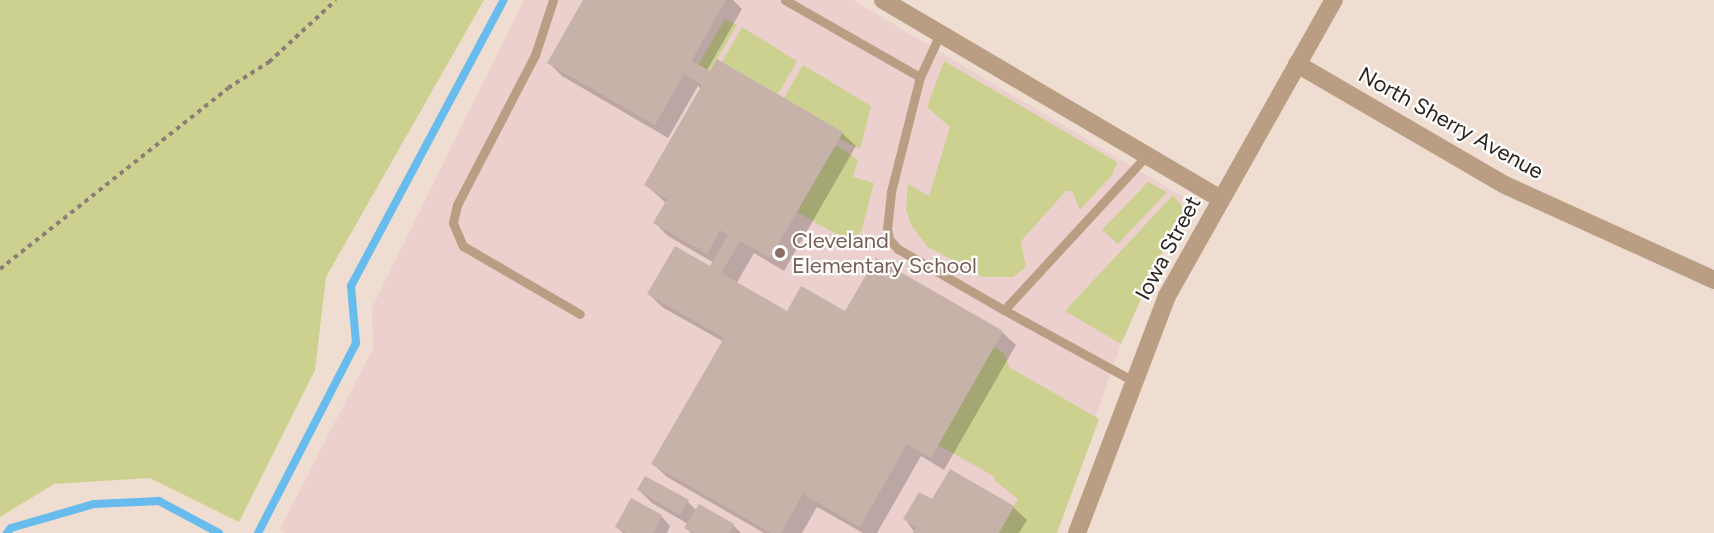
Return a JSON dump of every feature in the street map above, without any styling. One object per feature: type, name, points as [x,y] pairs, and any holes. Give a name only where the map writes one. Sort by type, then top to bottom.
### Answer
[{"type":"street","points":[[883,0],[903,5],[940,34],[1221,199]]},
{"type":"street","name":"Iowa Street","points":[[1077,533],[1167,296],[1334,0]]},
{"type":"street","name":"North Sherry Avenue","points":[[1297,63],[1505,185],[1714,280]]},
{"type":"lane","points":[[553,0],[535,55],[457,205],[453,223],[463,246],[580,314]]},
{"type":"lane","points":[[785,0],[920,77]]},
{"type":"lane","points":[[940,34],[920,77],[891,192],[889,239],[898,249],[1133,381]]},
{"type":"lane","points":[[1004,310],[1146,156]]},
{"type":"path","points":[[0,269],[228,88],[269,62],[336,0]]},
{"type":"shaded area","name":"Cleveland Elementary School","points":[[524,0],[853,0],[1185,198],[1120,346],[1056,533],[285,533],[280,529],[373,348],[372,308]]},
{"type":"green space","points":[[0,0],[484,0],[326,277],[315,370],[239,522],[150,478],[54,484],[0,517]]},
{"type":"green space","points":[[725,19],[737,25],[710,71],[698,65]]},
{"type":"green space","points":[[742,27],[797,61],[778,94],[722,62]]},
{"type":"green space","points":[[944,61],[1117,162],[1112,175],[1080,210],[1072,191],[1066,191],[1021,241],[1026,267],[1013,277],[982,277],[927,246],[911,225],[906,209],[908,184],[929,196],[950,127],[927,107]]},
{"type":"green space","points":[[803,65],[871,106],[860,149],[839,139],[843,132],[784,98]]},
{"type":"green space","points":[[836,145],[858,160],[853,177],[874,183],[861,232],[849,241],[797,212]]},
{"type":"green space","points":[[1148,182],[1167,192],[1118,244],[1102,230]]},
{"type":"green space","points":[[1173,195],[1183,208],[1183,223],[1160,256],[1121,344],[1065,311]]},
{"type":"green space","points":[[994,347],[1004,353],[1009,367],[1099,419],[1057,533],[999,533],[1018,499],[994,480],[995,477],[938,445]]},
{"type":"building","points":[[583,0],[726,0],[691,61],[710,71],[717,59],[843,132],[770,258],[740,241],[721,273],[787,311],[801,286],[845,311],[876,258],[1003,331],[931,458],[907,444],[860,527],[803,494],[781,533],[771,533],[651,464],[724,338],[647,294],[675,246],[710,266],[728,235],[720,230],[707,254],[653,223],[667,199],[644,185],[702,85],[684,74],[655,125],[547,63]]},
{"type":"building","points":[[950,469],[1014,506],[999,533],[913,533],[916,527],[903,519],[919,492],[932,499]]},
{"type":"building","points":[[645,476],[689,500],[680,515],[637,490]]},
{"type":"building","points":[[631,498],[662,515],[653,533],[626,533],[615,527]]},
{"type":"building","points":[[699,504],[734,524],[729,533],[693,533],[684,528]]},
{"type":"waterway","points":[[258,533],[356,343],[351,286],[504,0]]},
{"type":"waterway","points":[[7,533],[11,528],[94,504],[159,501],[219,533]]},
{"type":"place","name":"Cleveland Elementary School","points":[[780,253]]}]
